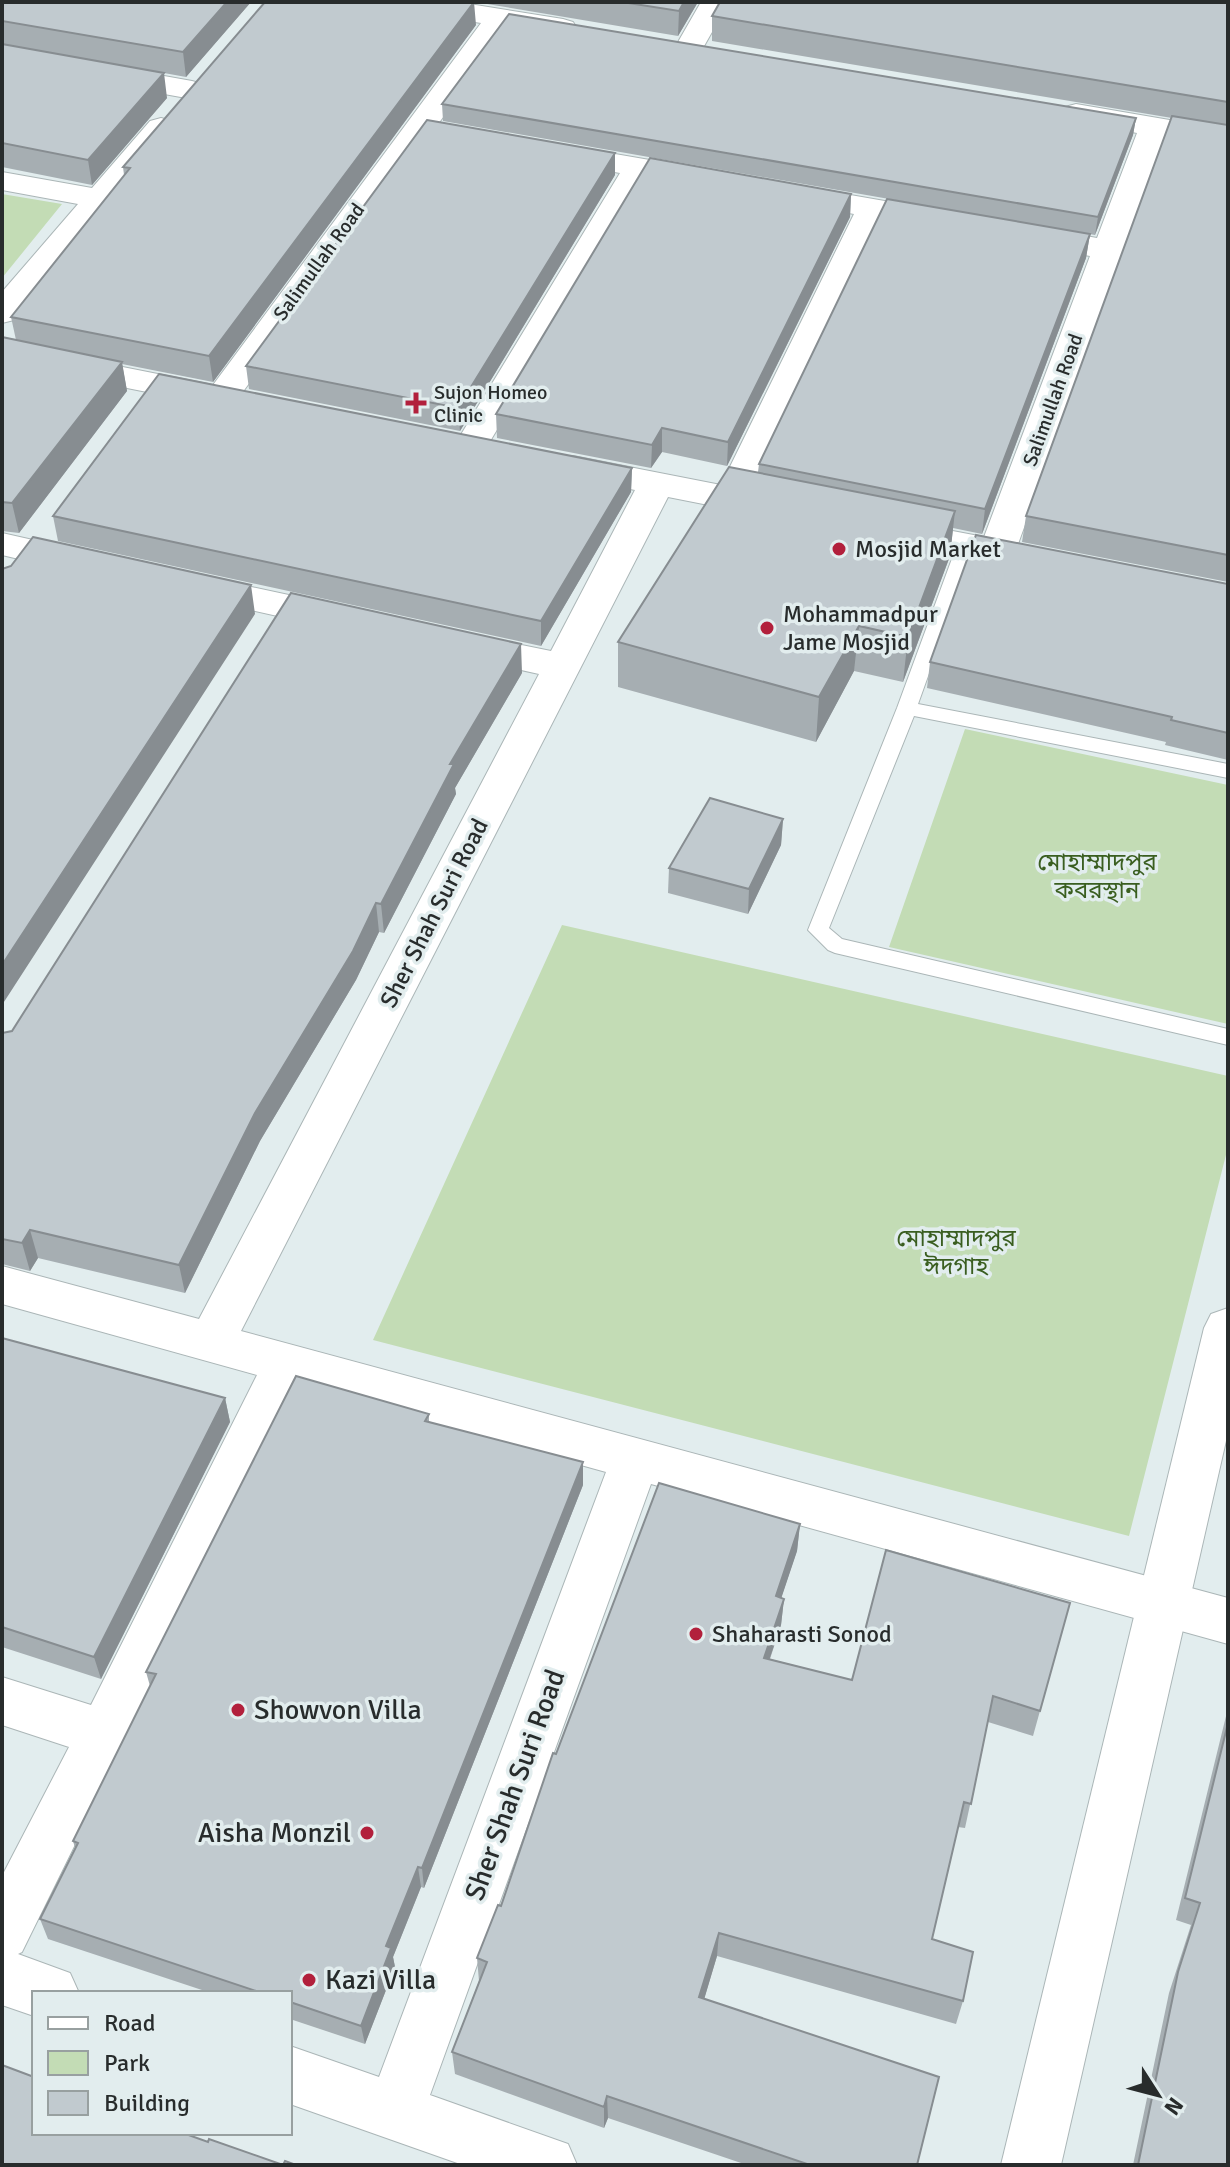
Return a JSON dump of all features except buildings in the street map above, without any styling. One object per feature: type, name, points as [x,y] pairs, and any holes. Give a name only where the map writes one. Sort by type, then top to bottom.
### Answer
[{"type":"street","points":[[405,2],[594,33]]},
{"type":"street","points":[[689,49],[715,2]]},
{"type":"street","name":"Salimullah Road","points":[[2,353],[144,397],[237,400],[431,131],[500,18]]},
{"type":"street","points":[[657,44],[720,54]]},
{"type":"street","points":[[2,56],[202,79],[2,313]]},
{"type":"street","points":[[1046,108],[1228,139]]},
{"type":"street","name":"Salimullah Road","points":[[982,548],[1109,250],[1155,126]]},
{"type":"street","points":[[535,149],[733,184]]},
{"type":"street","points":[[471,446],[639,167]]},
{"type":"street","points":[[2,181],[100,199]]},
{"type":"street","points":[[764,189],[968,225]]},
{"type":"street","points":[[732,499],[873,208]]},
{"type":"street","points":[[999,230],[1109,250]]},
{"type":"street","points":[[548,462],[795,511]]},
{"type":"street","name":"Sher Shah Suri Road","points":[[211,1342],[657,483]]},
{"type":"street","points":[[857,523],[1059,564]]},
{"type":"street","points":[[23,548],[119,570]]},
{"type":"street","points":[[163,580],[274,619],[376,626]]},
{"type":"street","points":[[422,636],[562,666]]},
{"type":"street","points":[[2,1285],[1228,1621]]},
{"type":"street","points":[[1031,2165],[1228,1328]]},
{"type":"street","points":[[2,1933],[287,1363]]},
{"type":"street","name":"Sher Shah Suri Road","points":[[395,2111],[636,1458]]},
{"type":"street","points":[[2,1701],[104,1734]]},
{"type":"street","points":[[2,1977],[44,1991]]},
{"type":"street","points":[[292,2076],[547,2165]]},
{"type":"lane","points":[[982,548],[907,708],[818,930],[835,945],[1228,1037]]},
{"type":"lane","points":[[907,708],[1228,771]]},
{"type":"green space","points":[[2,194],[62,204],[2,278]]},
{"type":"green space","name":"মোহাম্মাদপুর কবরস্থান","points":[[965,729],[1228,785],[1228,1024],[889,947]]},
{"type":"green space","name":"মোহাম্মাদপুর ঈদগাহ","points":[[562,925],[1228,1076],[1228,1147],[1129,1536],[373,1340]]},
{"type":"place","name":"Sujon Homeo Clinic","points":[[416,403]]},
{"type":"place","name":"Mosjid Market","points":[[839,549]]},
{"type":"place","name":"Mohammadpur Jame Mosjid","points":[[767,628]]},
{"type":"place","name":"Shaharasti Sonod","points":[[696,1634]]},
{"type":"place","name":"Showvon Villa","points":[[238,1710]]},
{"type":"place","name":"Aisha Monzil","points":[[367,1833]]},
{"type":"place","name":"Kazi Villa","points":[[309,1980]]}]
